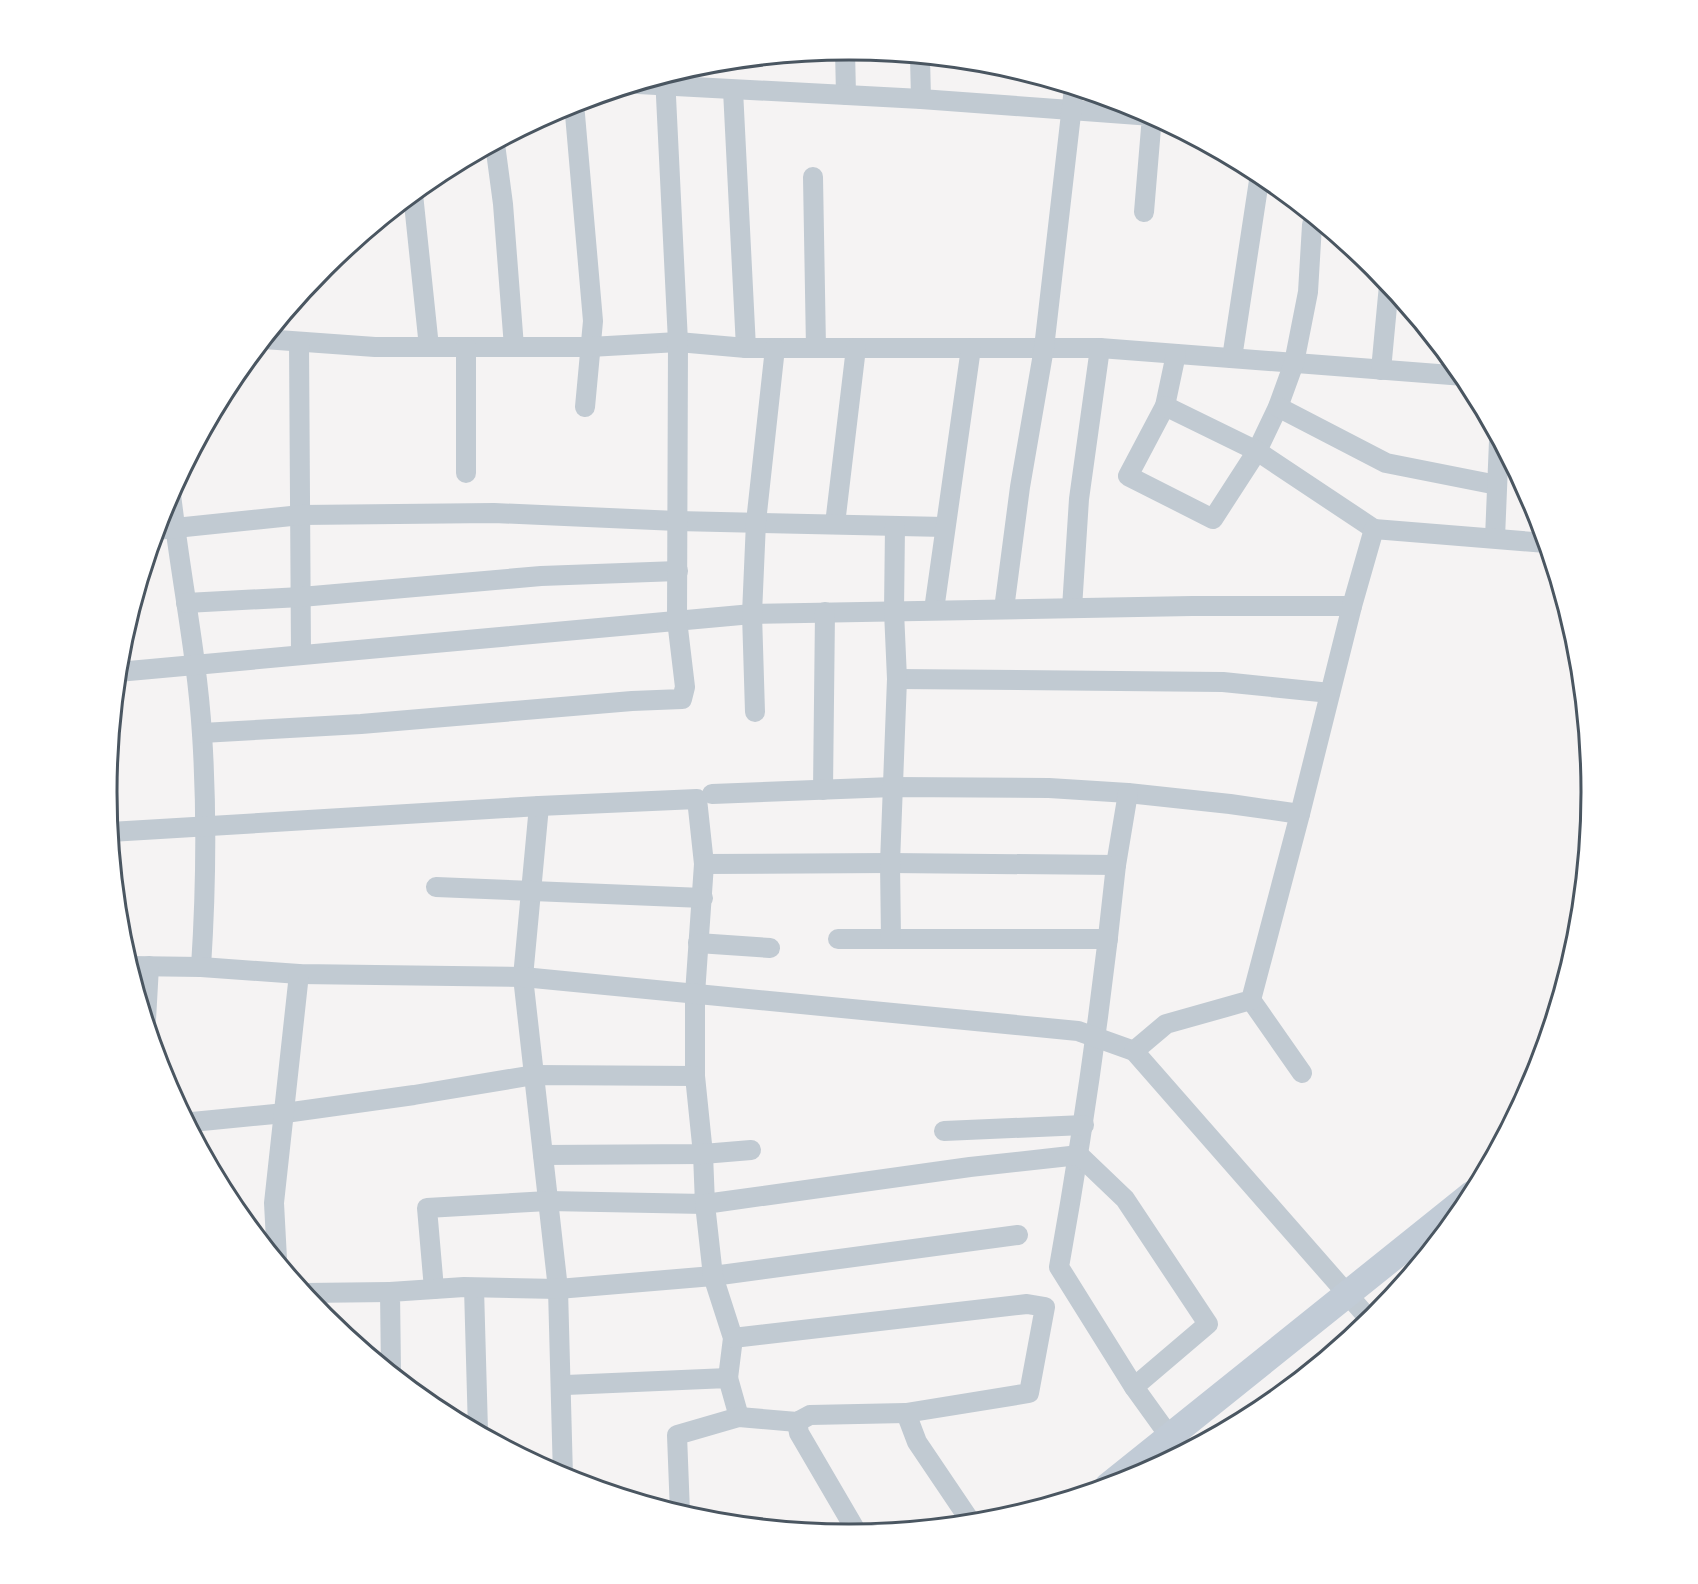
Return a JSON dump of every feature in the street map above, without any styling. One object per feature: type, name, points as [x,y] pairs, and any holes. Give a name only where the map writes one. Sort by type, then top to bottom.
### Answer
[{"type":"street","points":[[845,60],[846,95]]},
{"type":"street","points":[[920,64],[921,99]]},
{"type":"street","points":[[673,82],[734,90],[921,99],[1125,114]]},
{"type":"street","points":[[202,733],[361,724],[620,702],[682,699],[685,687],[677,620],[678,342],[665,84]]},
{"type":"street","points":[[734,90],[746,348]]},
{"type":"street","points":[[1004,609],[1020,487],[1044,348],[1073,96]]},
{"type":"street","points":[[575,114],[593,321],[585,407]]},
{"type":"street","points":[[1144,212],[1151,126]]},
{"type":"street","points":[[496,151],[503,204],[514,347]]},
{"type":"street","points":[[813,177],[816,348]]},
{"type":"street","points":[[1232,358],[1258,185]]},
{"type":"street","points":[[414,203],[429,347]]},
{"type":"street","points":[[1176,354],[1165,406],[1128,476],[1213,519],[1257,452],[1278,407],[1294,363],[1308,291],[1312,225]]},
{"type":"street","points":[[1381,370],[1388,297]]},
{"type":"street","points":[[273,340],[375,347],[590,348],[678,342],[746,348],[1100,348],[1381,370],[1449,373]]},
{"type":"street","points":[[299,342],[301,654]]},
{"type":"street","points":[[466,347],[466,472]]},
{"type":"street","points":[[755,712],[753,614],[756,522],[775,348]]},
{"type":"street","points":[[836,524],[856,348]]},
{"type":"street","points":[[934,610],[971,348]]},
{"type":"street","points":[[1072,608],[1079,499],[1100,348]]},
{"type":"street","points":[[1165,406],[1257,452],[1374,529],[1536,542]]},
{"type":"street","points":[[1278,407],[1386,463],[1497,485]]},
{"type":"street","points":[[1495,538],[1498,454]]},
{"type":"street","points":[[167,529],[301,515],[494,513],[677,521],[945,526]]},
{"type":"street","points":[[891,939],[890,863],[897,679],[894,611],[896,525]]},
{"type":"street","points":[[1302,1073],[1251,1000],[1352,606],[1374,529]]},
{"type":"street","points":[[166,530],[186,603],[202,733],[205,907],[201,967]]},
{"type":"street","points":[[186,603],[301,597],[541,576],[678,571]]},
{"type":"street","points":[[127,671],[753,614],[1352,606]]},
{"type":"street","points":[[823,790],[825,612]]},
{"type":"street","points":[[897,679],[1223,682],[1330,693]]},
{"type":"street","points":[[712,794],[893,787],[1049,788],[1128,793],[1300,814]]},
{"type":"street","points":[[1128,793],[1116,865],[1084,1125],[1059,1267],[1134,1387],[1170,1437]]},
{"type":"street","points":[[119,832],[539,806],[697,799],[704,864],[695,993],[695,1076],[713,1276],[733,1338],[728,1378],[739,1417]]},
{"type":"street","points":[[539,806],[523,977],[558,1289],[563,1465]]},
{"type":"street","points":[[704,864],[1116,865]]},
{"type":"street","points":[[436,887],[703,898]]},
{"type":"street","points":[[838,939],[1108,939]]},
{"type":"street","points":[[698,943],[771,948]]},
{"type":"street","points":[[138,966],[201,967],[299,974],[523,977],[1078,1031],[1134,1051],[1364,1313]]},
{"type":"street","points":[[147,998],[149,966]]},
{"type":"street","points":[[276,1248],[274,1203],[299,974]]},
{"type":"street","points":[[1134,1051],[1166,1024],[1251,1000]]},
{"type":"street","points":[[195,1122],[285,1113],[534,1075],[695,1076]]},
{"type":"street","points":[[944,1131],[1084,1125]]},
{"type":"street","points":[[543,1155],[703,1154],[752,1150]]},
{"type":"street","points":[[434,1289],[427,1208],[548,1201],[705,1204],[970,1167],[1079,1155]]},
{"type":"street","points":[[1079,1155],[1125,1199],[1208,1324],[1134,1387]]},
{"type":"street","points":[[1144,1461],[1170,1437],[1448,1213]]},
{"type":"street","points":[[315,1293],[474,1288],[558,1289],[713,1276],[1018,1235]]},
{"type":"street","points":[[474,1288],[478,1423]]},
{"type":"street","points":[[390,1292],[391,1363]]},
{"type":"street","points":[[680,1504],[676,1435],[739,1417],[797,1422],[810,1415],[906,1413],[1029,1393],[1045,1307],[1027,1304],[733,1338]]},
{"type":"street","points":[[566,1385],[728,1378]]},
{"type":"street","points":[[906,1413],[917,1442],[967,1514]]},
{"type":"street","points":[[797,1422],[799,1433],[852,1524]]}]
